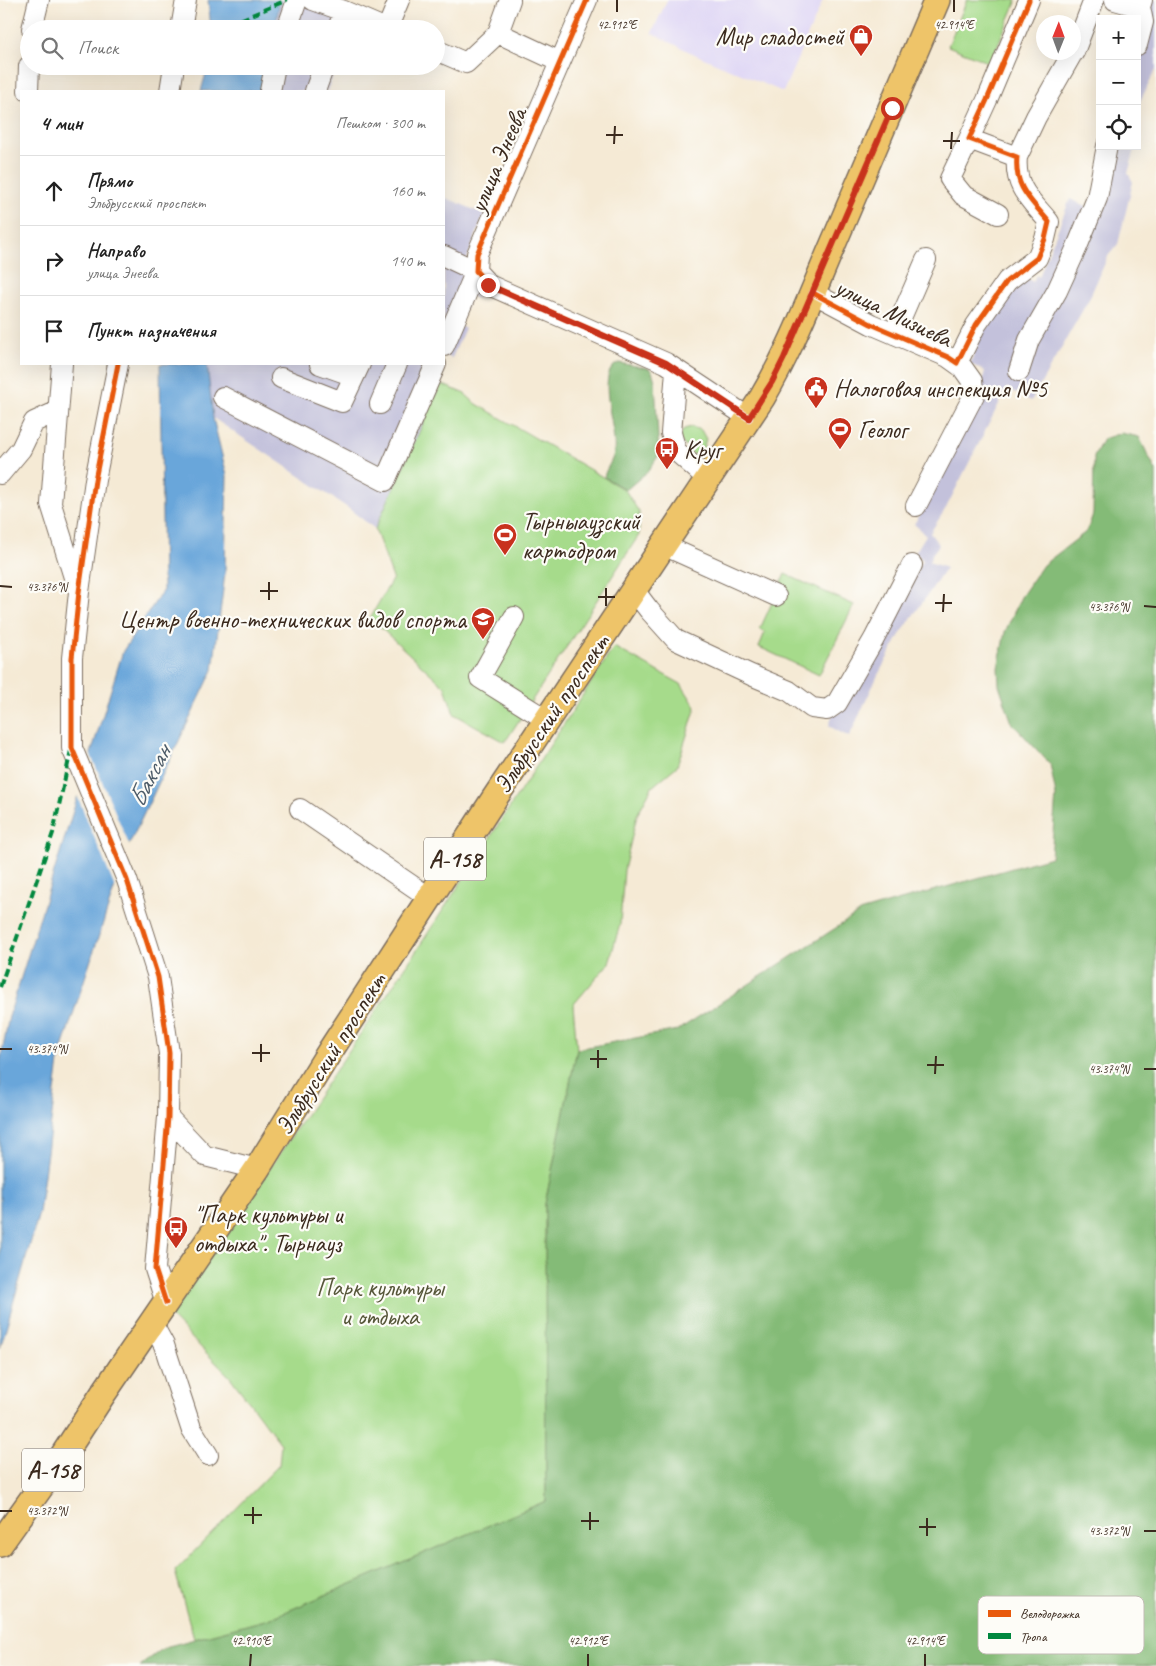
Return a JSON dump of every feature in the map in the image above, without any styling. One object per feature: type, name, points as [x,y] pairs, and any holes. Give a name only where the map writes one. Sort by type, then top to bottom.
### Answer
[{"type":"main road","name":"Эльбрусский проспект","points":[[0,1544],[47,1479],[258,1169],[330,1051],[633,589],[772,382],[813,293],[937,0]]},
{"type":"street","points":[[34,20],[39,0]]},
{"type":"street","points":[[183,20],[186,0]]},
{"type":"street","points":[[290,20],[297,0]]},
{"type":"street","points":[[313,0],[363,20]]},
{"type":"street","points":[[390,20],[399,0]]},
{"type":"street","points":[[445,54],[466,63],[498,33],[510,0]]},
{"type":"street","name":"улица Энеева","points":[[445,344],[476,271],[477,254],[587,0]]},
{"type":"street","points":[[998,214],[963,194],[950,179],[987,100],[1029,0]]},
{"type":"street","points":[[1081,32],[1094,0]]},
{"type":"street","points":[[1115,0],[1141,3],[1143,22],[1141,30]]},
{"type":"street","points":[[498,33],[560,62]]},
{"type":"street","points":[[969,139],[1017,157],[1036,117],[1069,60]]},
{"type":"street","points":[[28,90],[29,75]]},
{"type":"street","points":[[170,90],[173,75]]},
{"type":"street","points":[[270,90],[273,75]]},
{"type":"street","points":[[315,90],[321,75]]},
{"type":"street","points":[[1019,371],[1030,340],[1057,291],[1097,198],[1106,150]]},
{"type":"street","name":"улица Мизиева","points":[[813,293],[871,324],[948,357],[957,363],[976,325],[1007,281],[1037,258],[1049,222],[1025,194],[1016,171],[1017,157]]},
{"type":"street","points":[[445,256],[476,271],[488,285],[666,363],[749,418]]},
{"type":"street","points":[[894,334],[926,260]]},
{"type":"street","points":[[916,506],[974,395],[972,380],[957,363]]},
{"type":"street","points":[[62,365],[51,504],[79,592]]},
{"type":"street","points":[[118,365],[96,480],[79,592],[72,658],[72,748],[127,880],[158,977],[170,1053],[168,1117],[155,1269],[159,1313],[164,1345],[190,1428],[208,1455]]},
{"type":"street","points":[[281,378],[342,402],[357,370],[326,365]]},
{"type":"street","points":[[380,404],[397,365]]},
{"type":"street","points":[[223,397],[385,481],[436,365]]},
{"type":"street","points":[[676,370],[671,433],[676,451],[708,478]]},
{"type":"street","points":[[0,474],[21,449],[34,422],[58,411]]},
{"type":"street","points":[[663,544],[776,596]]},
{"type":"street","points":[[633,589],[676,640],[743,672],[790,691],[812,708],[827,710],[837,703],[874,639],[912,565]]},
{"type":"street","points":[[514,617],[480,678],[547,720]]},
{"type":"street","points":[[300,809],[430,898]]},
{"type":"street","points":[[168,1117],[205,1156],[258,1169]]},
{"type":"shaded area","points":[[280,0],[308,0],[336,20],[277,20]]},
{"type":"shaded area","points":[[667,0],[823,0],[783,92],[692,53],[652,33]]},
{"type":"shaded area","points":[[1146,0],[1156,0],[1156,70],[1141,99],[1141,60],[1141,28]]},
{"type":"shaded area","points":[[267,75],[333,75],[328,90],[264,90]]},
{"type":"shaded area","points":[[1118,150],[1135,150],[1128,173],[1133,182],[1118,244],[1108,256],[1089,299],[1031,401],[1007,388],[946,508],[930,533],[939,545],[929,562],[946,568],[900,635],[878,675],[849,737],[829,726],[833,713],[838,714],[863,665],[923,560],[915,553],[926,535],[914,524],[931,497],[979,393],[985,371],[970,364],[984,326],[988,328],[1021,275],[1033,282],[1036,275],[1039,277],[1070,199],[1097,211]]},
{"type":"shaded area","points":[[445,197],[484,214],[462,272],[478,299],[471,296],[458,325],[465,328],[452,358],[445,355]]},
{"type":"shaded area","points":[[207,365],[440,365],[429,389],[437,393],[375,529],[348,508],[213,418]]},
{"type":"green space","points":[[967,0],[1017,0],[990,63],[948,46]]},
{"type":"green space","points":[[619,363],[648,368],[652,371],[655,381],[659,455],[648,471],[626,490],[604,477],[614,452],[607,383],[613,366]]},
{"type":"green space","name":"Тырныаузский картодром","points":[[441,384],[465,394],[475,403],[625,490],[639,512],[639,535],[505,742],[454,714],[445,687],[370,618],[393,578],[375,529]]},
{"type":"green space","name":"Круг","points":[[691,427],[701,430],[706,439],[703,449],[694,455],[678,439],[684,429]]},
{"type":"green space","points":[[1121,433],[1139,437],[1156,471],[1156,1666],[140,1666],[165,1647],[269,1619],[546,1501],[545,1204],[577,1049],[678,1030],[862,911],[1051,857],[1056,795],[1050,764],[1012,723],[999,685],[998,668],[1005,632],[1021,597],[1043,565],[1087,531],[1093,514],[1094,456],[1103,439]]},
{"type":"green space","points":[[785,574],[854,605],[819,675],[759,647],[765,632],[760,629]]},
{"type":"green space","name":"Парк культуры и отдыха","points":[[614,647],[681,684],[696,707],[677,766],[652,787],[637,815],[624,870],[620,924],[609,963],[573,1005],[577,1049],[545,1204],[546,1501],[269,1619],[194,1639],[175,1571],[279,1465],[281,1444],[230,1377],[170,1316],[415,953]]},
{"type":"water","points":[[208,0],[280,0],[277,20],[210,20]]},
{"type":"water","points":[[205,75],[267,75],[264,90],[201,90]]},
{"type":"water","name":"Баксан","points":[[160,365],[207,365],[213,418],[227,476],[225,573],[213,670],[128,847],[60,1054],[39,1213],[0,1349],[0,1062],[9,1016],[123,651],[163,590]]},
{"type":"pier","points":[[89,751],[130,847],[116,890],[76,793]]},
{"type":"marked path","points":[[240,20],[287,0]]},
{"type":"marked path","points":[[0,987],[53,833],[71,750]]},
{"type":"cycle path","points":[[587,0],[477,254],[476,271],[489,285],[666,363],[749,418]]},
{"type":"cycle path","points":[[813,293],[871,324],[948,357],[957,363],[976,325],[1007,281],[1037,258],[1045,239],[1049,222],[1030,200],[1021,185],[1018,177],[1017,157],[969,139],[1029,0]]},
{"type":"cycle path","points":[[118,365],[95,480],[79,592],[72,658],[72,748],[127,880],[158,977],[169,1053],[168,1117],[155,1269],[166,1303]]},
{"type":"place","name":"Мир сладостей","points":[[861,57]]},
{"type":"place","name":"Налоговая инспекция №5","points":[[816,409]]},
{"type":"place","name":"Геолог","points":[[840,450]]},
{"type":"place","name":"Круг","points":[[667,470]]},
{"type":"place","name":"Тырныаузский картодром","points":[[505,556]]},
{"type":"place","name":"Центр военно-технических видов спорта","points":[[483,640]]},
{"type":"place","name":"\"Парк культуры и отдыха\". Тырнауз","points":[[176,1249]]},
{"type":"route","points":[[488,285],[666,363],[749,418],[772,382],[784,358],[892,108]]}]
